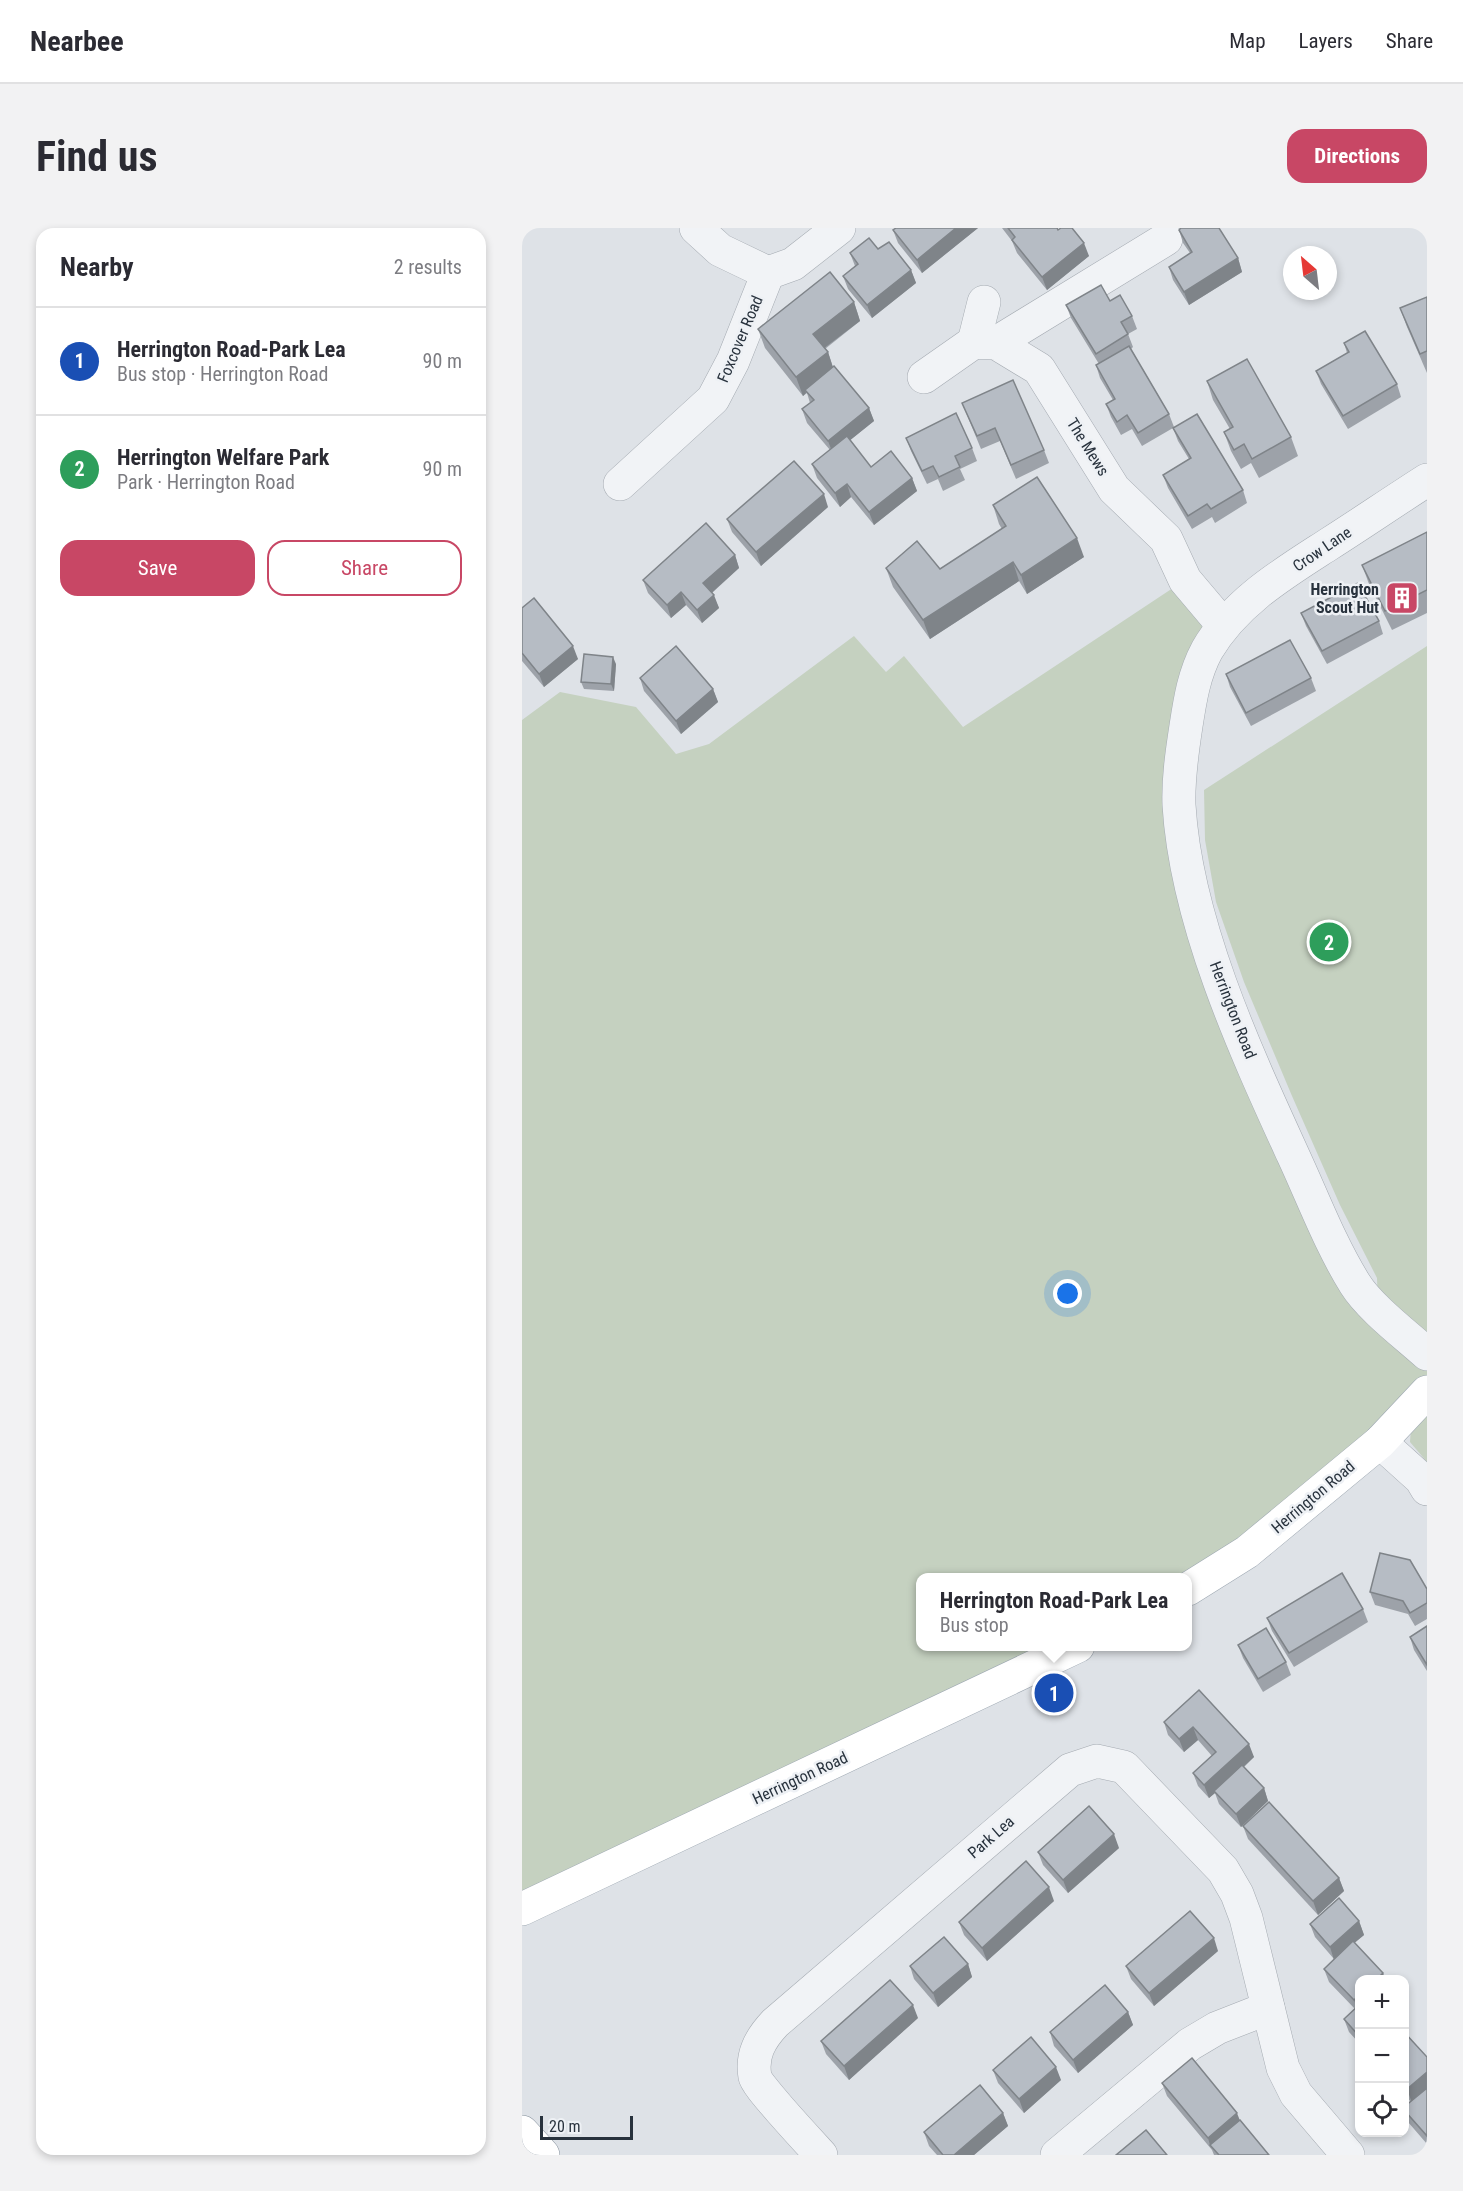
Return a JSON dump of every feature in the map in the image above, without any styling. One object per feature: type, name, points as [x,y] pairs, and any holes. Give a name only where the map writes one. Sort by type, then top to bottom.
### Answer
[{"type":"main road","name":"Herrington Road","points":[[1192,1586],[1247,1552],[1380,1442],[1427,1392]]},
{"type":"main road","name":"Herrington Road","points":[[522,1909],[1070,1651]]},
{"type":"main road","points":[[522,2132],[543,2155]]},
{"type":"street","points":[[696,228],[720,250],[768,273],[793,264],[839,228]]},
{"type":"street","points":[[924,376],[1166,239]]},
{"type":"street","name":"Foxcover Road","points":[[620,484],[712,399],[733,361],[768,273]]},
{"type":"street","points":[[984,302],[985,343]]},
{"type":"street","name":"The Mews","points":[[985,343],[1039,369],[1114,489],[1166,539],[1185,580],[1223,625]]},
{"type":"street","name":"Crow Lane","points":[[1223,625],[1238,609],[1265,588],[1427,480]]},
{"type":"street","name":"Herrington Road","points":[[1223,625],[1206,653],[1191,690],[1180,766],[1179,804],[1186,861],[1200,925],[1230,1007],[1271,1106],[1347,1269],[1356,1286],[1427,1354]]},
{"type":"street","points":[[1380,1442],[1421,1479],[1427,1489]]},
{"type":"street","name":"Park Lea","points":[[821,2155],[755,2079],[755,2056],[761,2038],[775,2023],[1070,1770],[1097,1761],[1124,1767],[1223,1870],[1237,1894],[1246,1918],[1283,2068],[1296,2094],[1348,2155]]},
{"type":"street","points":[[1057,2155],[1190,2044],[1217,2028],[1268,2008]]},
{"type":"green space","points":[[1185,580],[1223,625],[1185,732],[1200,925],[1378,1308],[1377,1278],[1340,1205],[1292,1096],[1244,982],[1216,902],[1205,840],[1204,790],[1427,646],[1427,1392],[1192,1575],[1192,1573],[916,1573],[916,1651],[1046,1651],[522,1907],[522,720],[560,692],[636,707],[676,754],[709,744],[854,636],[886,672],[904,656],[963,727]]},
{"type":"green space","points":[[1427,1413],[1427,1462],[1410,1442],[1411,1429]]},
{"type":"building","points":[[896,228],[956,228],[917,260],[893,230]]},
{"type":"building","points":[[1008,228],[1057,228],[1058,230],[1072,228],[1084,243],[1042,277],[1012,240],[1015,237]]},
{"type":"building","points":[[1181,228],[1219,228],[1238,258],[1184,292],[1169,267],[1192,252],[1179,230]]},
{"type":"building","points":[[869,238],[878,249],[889,242],[911,270],[867,305],[843,276],[858,264],[850,253]]},
{"type":"building","points":[[830,272],[854,302],[813,334],[828,352],[796,377],[758,329]]},
{"type":"building","points":[[1101,285],[1110,301],[1120,295],[1132,316],[1121,322],[1128,334],[1096,354],[1066,305]]},
{"type":"building","points":[[1427,297],[1427,351],[1420,354],[1400,308]]},
{"type":"building","points":[[1365,331],[1397,384],[1343,416],[1316,371],[1349,352],[1344,343]]},
{"type":"building","points":[[1129,346],[1169,414],[1138,433],[1127,415],[1117,422],[1106,404],[1115,399],[1096,365]]},
{"type":"building","points":[[1247,359],[1291,437],[1252,459],[1244,444],[1234,450],[1224,432],[1233,427],[1207,381]]},
{"type":"building","points":[[834,366],[869,408],[828,441],[802,409],[814,400],[805,390]]},
{"type":"building","points":[[1013,380],[1044,450],[1011,465],[995,428],[977,436],[962,403]]},
{"type":"building","points":[[956,413],[972,448],[955,456],[960,467],[939,477],[933,466],[922,471],[906,438]]},
{"type":"building","points":[[1197,414],[1243,490],[1211,509],[1207,504],[1188,516],[1163,475],[1191,458],[1173,428]]},
{"type":"building","points":[[847,436],[871,467],[891,451],[912,478],[869,512],[847,484],[835,493],[812,464]]},
{"type":"building","points":[[794,461],[824,494],[756,552],[727,519]]},
{"type":"building","points":[[1037,477],[1077,538],[1021,575],[1013,562],[923,620],[886,568],[917,541],[940,569],[1006,526],[993,505]]},
{"type":"building","points":[[706,523],[735,555],[703,583],[714,595],[697,610],[681,592],[667,605],[643,580]]},
{"type":"building","points":[[1427,532],[1427,590],[1385,611],[1362,565]]},
{"type":"building","points":[[1358,583],[1379,621],[1322,651],[1301,613]]},
{"type":"building","points":[[534,598],[573,646],[539,674],[522,653],[522,608]]},
{"type":"building","points":[[1290,640],[1311,678],[1246,713],[1226,674]]},
{"type":"building","points":[[676,646],[713,689],[676,721],[640,678]]},
{"type":"building","points":[[584,654],[613,657],[611,684],[581,682]]},
{"type":"building","points":[[1380,1553],[1410,1560],[1427,1589],[1427,1603],[1410,1613],[1403,1601],[1370,1592]]},
{"type":"building","points":[[1342,1573],[1363,1609],[1289,1653],[1267,1618]]},
{"type":"building","points":[[1427,1626],[1427,1665],[1410,1637]]},
{"type":"building","points":[[1266,1628],[1286,1662],[1258,1679],[1238,1645]]},
{"type":"building","points":[[1199,1690],[1249,1744],[1204,1785],[1193,1773],[1216,1752],[1193,1727],[1179,1739],[1164,1722]]},
{"type":"building","points":[[1242,1765],[1264,1788],[1236,1814],[1214,1791]]},
{"type":"building","points":[[1269,1802],[1339,1878],[1313,1901],[1243,1826]]},
{"type":"building","points":[[1089,1806],[1114,1834],[1063,1880],[1038,1852]]},
{"type":"building","points":[[1026,1861],[1049,1887],[982,1948],[959,1922]]},
{"type":"building","points":[[1339,1898],[1359,1921],[1330,1947],[1310,1924]]},
{"type":"building","points":[[1190,1911],[1214,1938],[1149,1993],[1126,1966]]},
{"type":"building","points":[[944,1937],[968,1964],[933,1993],[910,1966]]},
{"type":"building","points":[[1353,1941],[1383,1973],[1381,1975],[1355,1975],[1354,2000],[1324,1969]]},
{"type":"building","points":[[890,1980],[913,2005],[844,2066],[821,2041]]},
{"type":"building","points":[[1105,1985],[1128,2012],[1073,2060],[1050,2032]]},
{"type":"building","points":[[1355,2009],[1355,2031],[1344,2019]]},
{"type":"building","points":[[1031,2037],[1056,2067],[1019,2099],[993,2070]]},
{"type":"building","points":[[1409,2037],[1427,2057],[1427,2072],[1409,2087]]},
{"type":"building","points":[[1192,2058],[1237,2113],[1208,2138],[1162,2083]]},
{"type":"building","points":[[980,2085],[1003,2113],[954,2155],[943,2155],[924,2132]]},
{"type":"building","points":[[1427,2088],[1427,2136],[1409,2116],[1409,2103]]},
{"type":"building","points":[[1240,2120],[1269,2155],[1219,2155],[1210,2145]]},
{"type":"building","points":[[1146,2130],[1167,2155],[1116,2155]]},
{"type":"place","name":"Herrington Scout Hut","points":[[1402,598]]},
{"type":"place","name":"Herrington Welfare Park","points":[[1329,942]]},
{"type":"place","name":"Herrington Road-Park Lea","points":[[1054,1693]]}]
